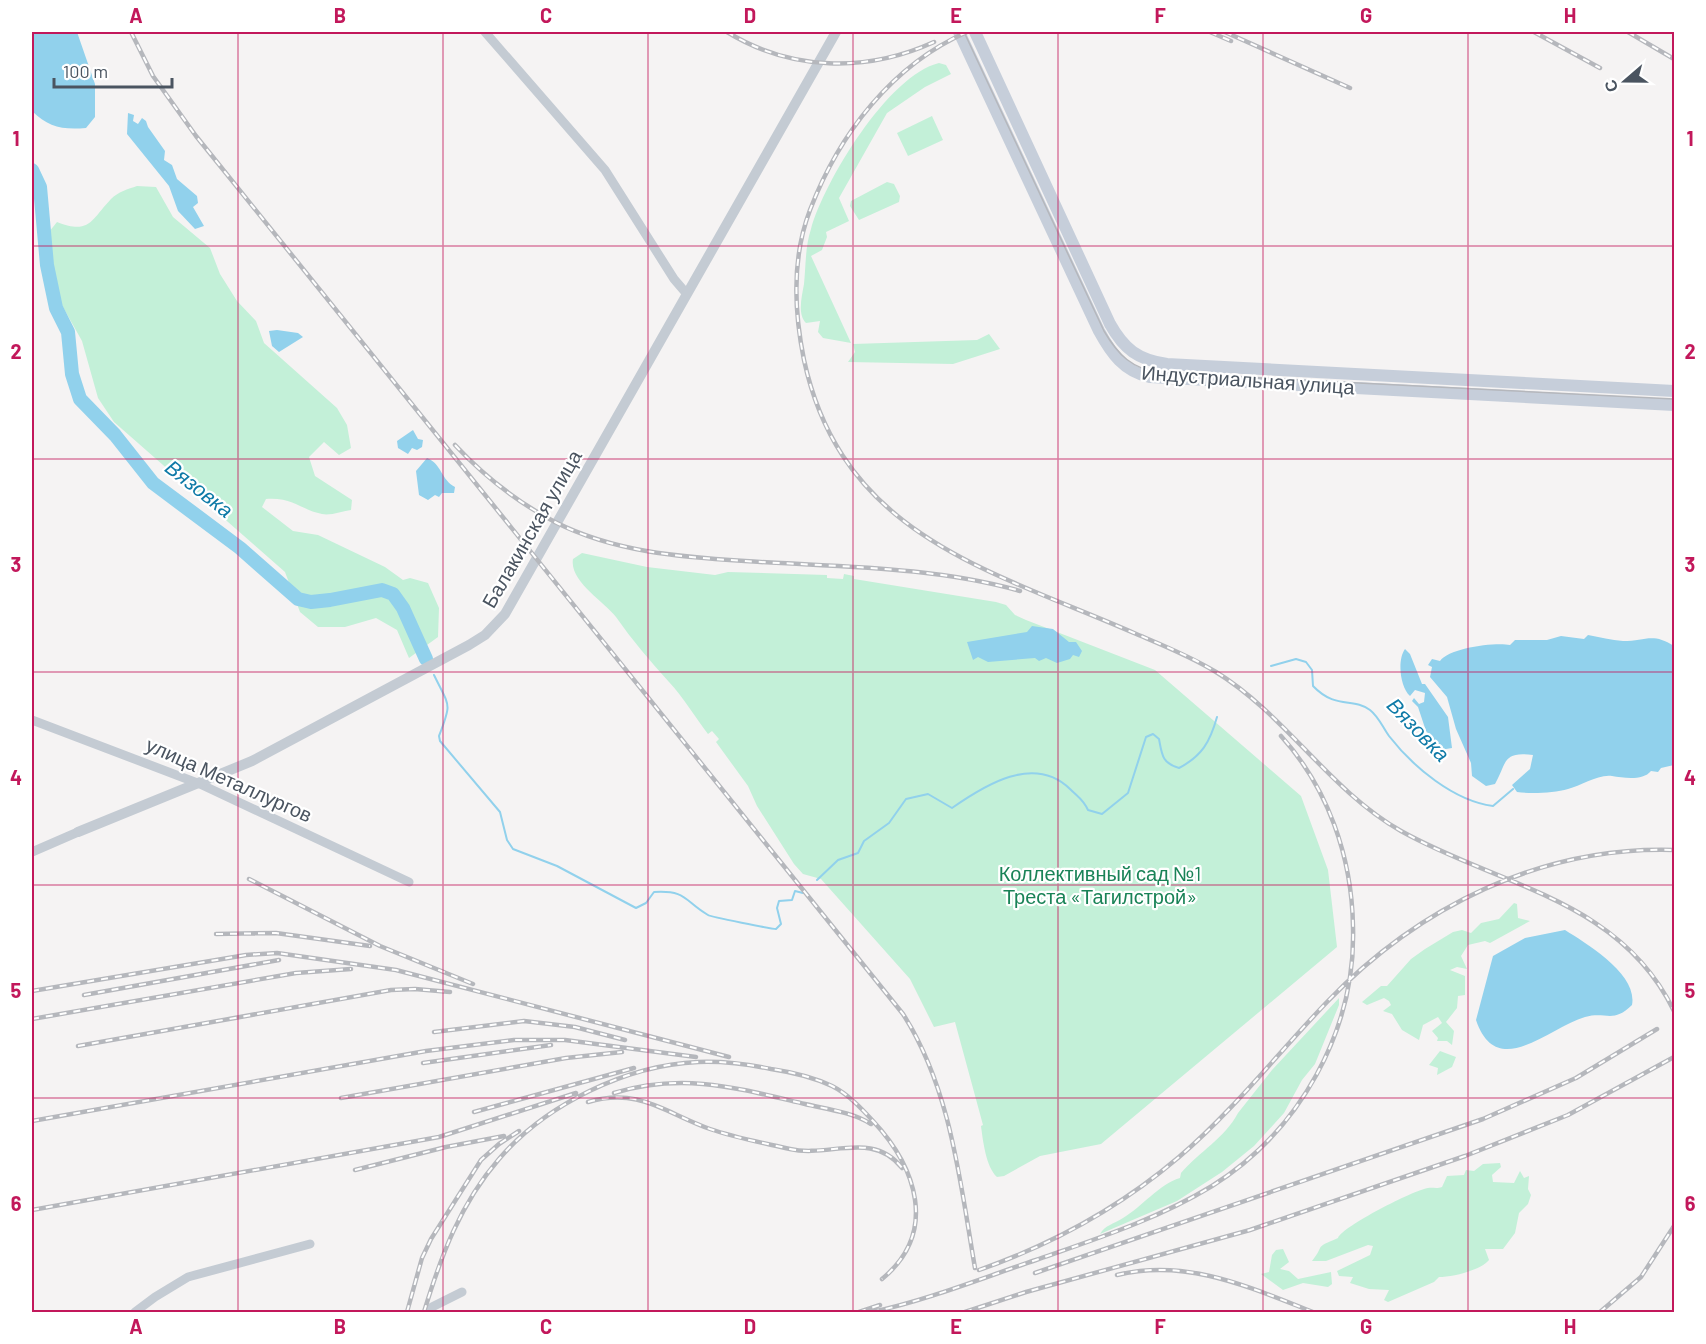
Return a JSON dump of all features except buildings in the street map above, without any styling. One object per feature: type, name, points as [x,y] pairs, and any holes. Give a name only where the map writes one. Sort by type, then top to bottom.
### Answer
[{"type":"main road","name":"Индустриальная улица","points":[[959,32],[1099,330],[1115,356],[1131,371],[1150,377],[1674,405]]},
{"type":"main road","name":"Индустриальная улица","points":[[975,32],[1110,324],[1122,343],[1139,358],[1167,364],[1674,391]]},
{"type":"street","points":[[485,32],[605,170],[674,279],[686,293]]},
{"type":"street","name":"Балакинская улица","points":[[32,852],[200,784],[298,737],[469,645],[493,628],[505,614],[836,32]]},
{"type":"street","name":"улица Металлургов","points":[[32,720],[200,784],[409,882]]},
{"type":"street","points":[[135,1312],[165,1290],[188,1277],[310,1244]]},
{"type":"street","points":[[429,1312],[432,1307],[462,1292]]},
{"type":"green space","points":[[939,63],[946,65],[951,74],[925,87],[887,113],[839,198],[849,221],[826,232],[827,237],[822,250],[811,256],[851,343],[823,338],[818,332],[820,321],[806,323],[801,310],[808,243],[818,209],[844,159],[880,108],[899,87],[919,72]]},
{"type":"green space","points":[[932,116],[943,140],[908,156],[897,133]]},
{"type":"green space","points":[[887,182],[894,184],[900,196],[899,202],[859,220],[850,206],[851,201]]},
{"type":"green space","points":[[137,186],[156,187],[173,217],[210,248],[220,274],[237,301],[256,321],[264,343],[337,408],[347,425],[351,448],[339,455],[324,442],[309,457],[315,476],[352,500],[351,510],[322,514],[275,499],[266,499],[262,507],[293,531],[318,535],[385,567],[403,580],[410,578],[428,583],[439,608],[438,637],[409,658],[397,630],[376,618],[345,627],[318,627],[300,612],[285,572],[114,422],[98,398],[82,341],[54,291],[49,232],[57,222],[77,227],[89,223],[114,197]]},
{"type":"green space","points":[[989,334],[1000,349],[953,364],[848,362],[855,352],[853,344],[977,340]]},
{"type":"green space","name":"Коллективный сад №1 Треста «Тагилстрой»","points":[[582,553],[647,567],[715,575],[728,572],[827,575],[827,578],[843,579],[844,574],[854,576],[854,579],[996,602],[1006,605],[1015,615],[1026,620],[1155,670],[1301,796],[1328,870],[1337,947],[1101,1144],[1040,1156],[1004,1176],[997,1177],[990,1167],[986,1153],[981,1126],[983,1125],[955,1022],[934,1027],[910,979],[821,879],[803,874],[794,864],[757,806],[748,786],[716,742],[719,739],[712,731],[708,734],[679,694],[616,617],[576,575],[573,559]]},
{"type":"green space","points":[[1514,903],[1517,904],[1518,918],[1530,921],[1490,943],[1485,941],[1468,945],[1461,956],[1467,969],[1457,967],[1450,970],[1465,976],[1465,995],[1458,996],[1457,1008],[1446,1022],[1454,1031],[1452,1045],[1447,1041],[1437,1041],[1438,1038],[1432,1031],[1442,1023],[1438,1017],[1423,1025],[1419,1040],[1402,1030],[1392,1014],[1383,1011],[1391,1005],[1389,1001],[1384,998],[1367,1005],[1362,1002],[1381,986],[1387,986],[1411,959],[1425,949],[1453,932],[1462,930],[1471,933],[1481,923],[1499,919]]},
{"type":"green space","points":[[1339,998],[1339,1005],[1315,1064],[1302,1080],[1284,1113],[1254,1146],[1222,1172],[1177,1201],[1100,1234],[1165,1185],[1180,1178],[1188,1165],[1219,1138],[1272,1070]]},
{"type":"green space","points":[[1440,1051],[1456,1057],[1452,1067],[1437,1075],[1438,1068],[1429,1065]]},
{"type":"green space","points":[[1500,1163],[1501,1167],[1492,1175],[1493,1182],[1514,1183],[1520,1171],[1524,1178],[1529,1176],[1528,1189],[1531,1195],[1528,1204],[1519,1213],[1515,1233],[1503,1249],[1485,1249],[1489,1260],[1480,1267],[1452,1276],[1439,1277],[1434,1282],[1388,1302],[1384,1300],[1389,1290],[1369,1289],[1350,1283],[1353,1277],[1339,1276],[1337,1271],[1370,1255],[1373,1246],[1368,1245],[1326,1261],[1312,1261],[1322,1246],[1338,1238],[1352,1225],[1380,1209],[1420,1190],[1442,1187],[1447,1176],[1464,1175],[1466,1170],[1474,1171],[1483,1164]]},
{"type":"green space","points":[[1283,1249],[1289,1262],[1280,1269],[1289,1271],[1298,1279],[1331,1272],[1332,1284],[1328,1287],[1303,1283],[1283,1290],[1261,1274],[1269,1272],[1272,1255],[1276,1250]]},
{"type":"water","points":[[32,32],[77,32],[95,84],[95,117],[86,128],[56,126],[44,121],[32,111]]},
{"type":"water","points":[[128,113],[134,115],[133,121],[138,124],[142,118],[146,121],[165,151],[164,160],[172,165],[177,179],[197,196],[198,203],[193,207],[204,226],[195,229],[178,211],[169,186],[127,134]]},
{"type":"water","points":[[269,331],[298,333],[303,337],[279,352],[272,346]]},
{"type":"water","points":[[413,430],[418,439],[423,440],[422,447],[417,450],[412,448],[408,454],[398,448],[397,441]]},
{"type":"water","points":[[427,458],[436,464],[450,484],[455,487],[454,493],[442,493],[439,497],[435,495],[428,500],[419,495],[416,471]]},
{"type":"water","points":[[1032,626],[1053,629],[1069,642],[1076,642],[1082,651],[1079,657],[1073,655],[1070,659],[1057,663],[1046,658],[1039,661],[1035,658],[988,662],[978,657],[973,660],[967,642],[1027,632]]},
{"type":"water","points":[[1588,635],[1623,641],[1654,638],[1674,646],[1674,765],[1661,768],[1658,772],[1651,771],[1638,778],[1607,776],[1595,778],[1568,789],[1542,793],[1517,792],[1512,785],[1530,769],[1533,755],[1516,755],[1507,760],[1495,784],[1486,786],[1472,776],[1471,763],[1456,729],[1447,697],[1430,677],[1432,667],[1428,665],[1432,659],[1440,661],[1445,656],[1473,647],[1494,644],[1510,645],[1515,640],[1547,640],[1561,636],[1584,639]]},
{"type":"water","points":[[1405,649],[1410,654],[1422,684],[1425,684],[1448,717],[1452,748],[1440,750],[1426,731],[1418,707],[1412,701],[1414,698],[1419,704],[1424,702],[1425,693],[1415,690],[1410,696],[1404,686],[1400,666]]},
{"type":"water","points":[[1565,930],[1609,961],[1619,971],[1632,993],[1632,1005],[1614,1016],[1585,1017],[1525,1046],[1510,1049],[1497,1047],[1485,1038],[1476,1020],[1493,956],[1525,938]]},
{"type":"waterway","name":"Вязовка","points":[[32,170],[40,187],[47,265],[56,308],[68,332],[72,374],[80,399],[115,435],[153,483],[240,548],[298,599],[311,602],[330,600],[382,590],[393,594],[403,608],[426,659]]},
{"type":"waterway","name":"Вязовка","points":[[1271,666],[1296,659],[1306,662],[1312,670],[1313,686],[1329,698],[1364,706],[1370,710],[1399,748],[1435,781],[1449,790],[1478,803],[1493,806],[1513,789]]},
{"type":"waterway","points":[[434,675],[447,705],[446,717],[439,736],[440,741],[500,812],[507,840],[513,849],[557,866],[636,908],[646,903],[654,892],[673,893],[684,897],[708,915],[776,929],[781,924],[777,908],[779,901],[792,900],[795,891],[803,893]]},
{"type":"waterway","name":"Вязовка","points":[[817,880],[838,860],[858,853],[864,841],[889,823],[906,799],[928,794],[952,808],[994,783],[1010,777],[1041,774],[1056,779],[1070,789],[1088,810],[1102,814],[1128,793],[1146,737],[1153,734],[1159,739],[1166,761],[1179,768],[1194,758],[1204,747],[1217,717]]},
{"type":"tram line","points":[[964,32],[1104,331],[1121,354],[1134,364],[1161,373],[1674,399]]},
{"type":"railway","points":[[131,32],[153,76],[196,136],[903,1014],[919,1043],[943,1105],[958,1170],[975,1268]]},
{"type":"railway","points":[[727,32],[751,45],[777,54],[829,63],[855,63],[882,59],[934,42]]},
{"type":"railway","points":[[967,32],[940,46],[915,63],[871,105],[836,155],[822,182],[804,228],[796,284],[798,322],[804,360],[823,420],[851,468],[887,507],[929,539],[1027,589],[1176,651],[1216,672],[1264,709],[1329,774],[1375,814],[1401,831],[1439,850],[1554,900],[1590,919],[1622,943],[1651,973],[1674,1011]]},
{"type":"railway","points":[[1210,32],[1231,41]]},
{"type":"railway","points":[[1225,32],[1350,88]]},
{"type":"railway","points":[[1534,32],[1600,68]]},
{"type":"railway","points":[[1628,32],[1674,59]]},
{"type":"railway","points":[[455,445],[502,488],[527,506],[555,522],[600,540],[672,555],[918,572],[987,583],[1020,591]]},
{"type":"railway","points":[[872,1312],[975,1281],[1104,1236],[1170,1209],[1212,1186],[1243,1163],[1272,1137],[1296,1107],[1317,1074],[1333,1040],[1345,1003],[1351,965],[1352,901],[1342,850],[1324,801],[1298,756],[1281,736]]},
{"type":"railway","points":[[979,1270],[1033,1249],[1084,1223],[1133,1193],[1179,1157],[1218,1121],[1327,1002],[1363,968],[1401,938],[1442,911],[1485,889],[1530,871],[1576,859],[1625,851],[1674,850]]},
{"type":"railway","points":[[249,879],[380,946],[473,984]]},
{"type":"railway","points":[[216,934],[276,933],[370,946]]},
{"type":"railway","points":[[32,991],[246,955],[277,953],[396,970],[729,1057]]},
{"type":"railway","points":[[84,995],[279,960]]},
{"type":"railway","points":[[32,1019],[296,973],[351,969]]},
{"type":"railway","points":[[78,1046],[391,990],[415,989],[450,992]]},
{"type":"railway","points":[[434,1032],[524,1021],[575,1027],[625,1040]]},
{"type":"railway","points":[[1035,1273],[1483,1119],[1576,1078],[1657,1029]]},
{"type":"railway","points":[[32,1121],[426,1051],[514,1040],[565,1040],[696,1057]]},
{"type":"railway","points":[[423,1063],[551,1045]]},
{"type":"railway","points":[[341,1098],[566,1058],[622,1052]]},
{"type":"railway","points":[[965,1312],[1026,1292],[1250,1230],[1465,1156],[1568,1115],[1674,1057]]},
{"type":"railway","points":[[424,1312],[437,1271],[463,1212],[485,1176],[518,1139],[540,1121],[590,1091],[644,1071],[698,1062],[726,1062],[753,1066],[794,1073],[817,1080],[843,1093],[873,1121],[901,1158],[910,1179],[915,1200],[916,1220],[911,1241],[900,1261],[882,1279]]},
{"type":"railway","points":[[474,1112],[634,1068]]},
{"type":"railway","points":[[614,1093],[663,1084],[710,1085],[839,1111],[871,1124]]},
{"type":"railway","points":[[32,1210],[439,1137],[576,1093]]},
{"type":"railway","points":[[588,1102],[606,1098],[637,1100],[720,1132],[790,1149],[805,1151],[864,1148],[878,1150],[902,1168]]},
{"type":"railway","points":[[407,1312],[422,1258],[431,1239],[481,1160],[519,1131]]},
{"type":"railway","points":[[355,1170],[446,1147],[504,1136]]},
{"type":"railway","points":[[1600,1312],[1641,1277],[1674,1226]]},
{"type":"railway","points":[[1117,1275],[1168,1270],[1193,1273],[1241,1285],[1313,1312]]},
{"type":"railway","points":[[859,1312],[880,1305]]}]
